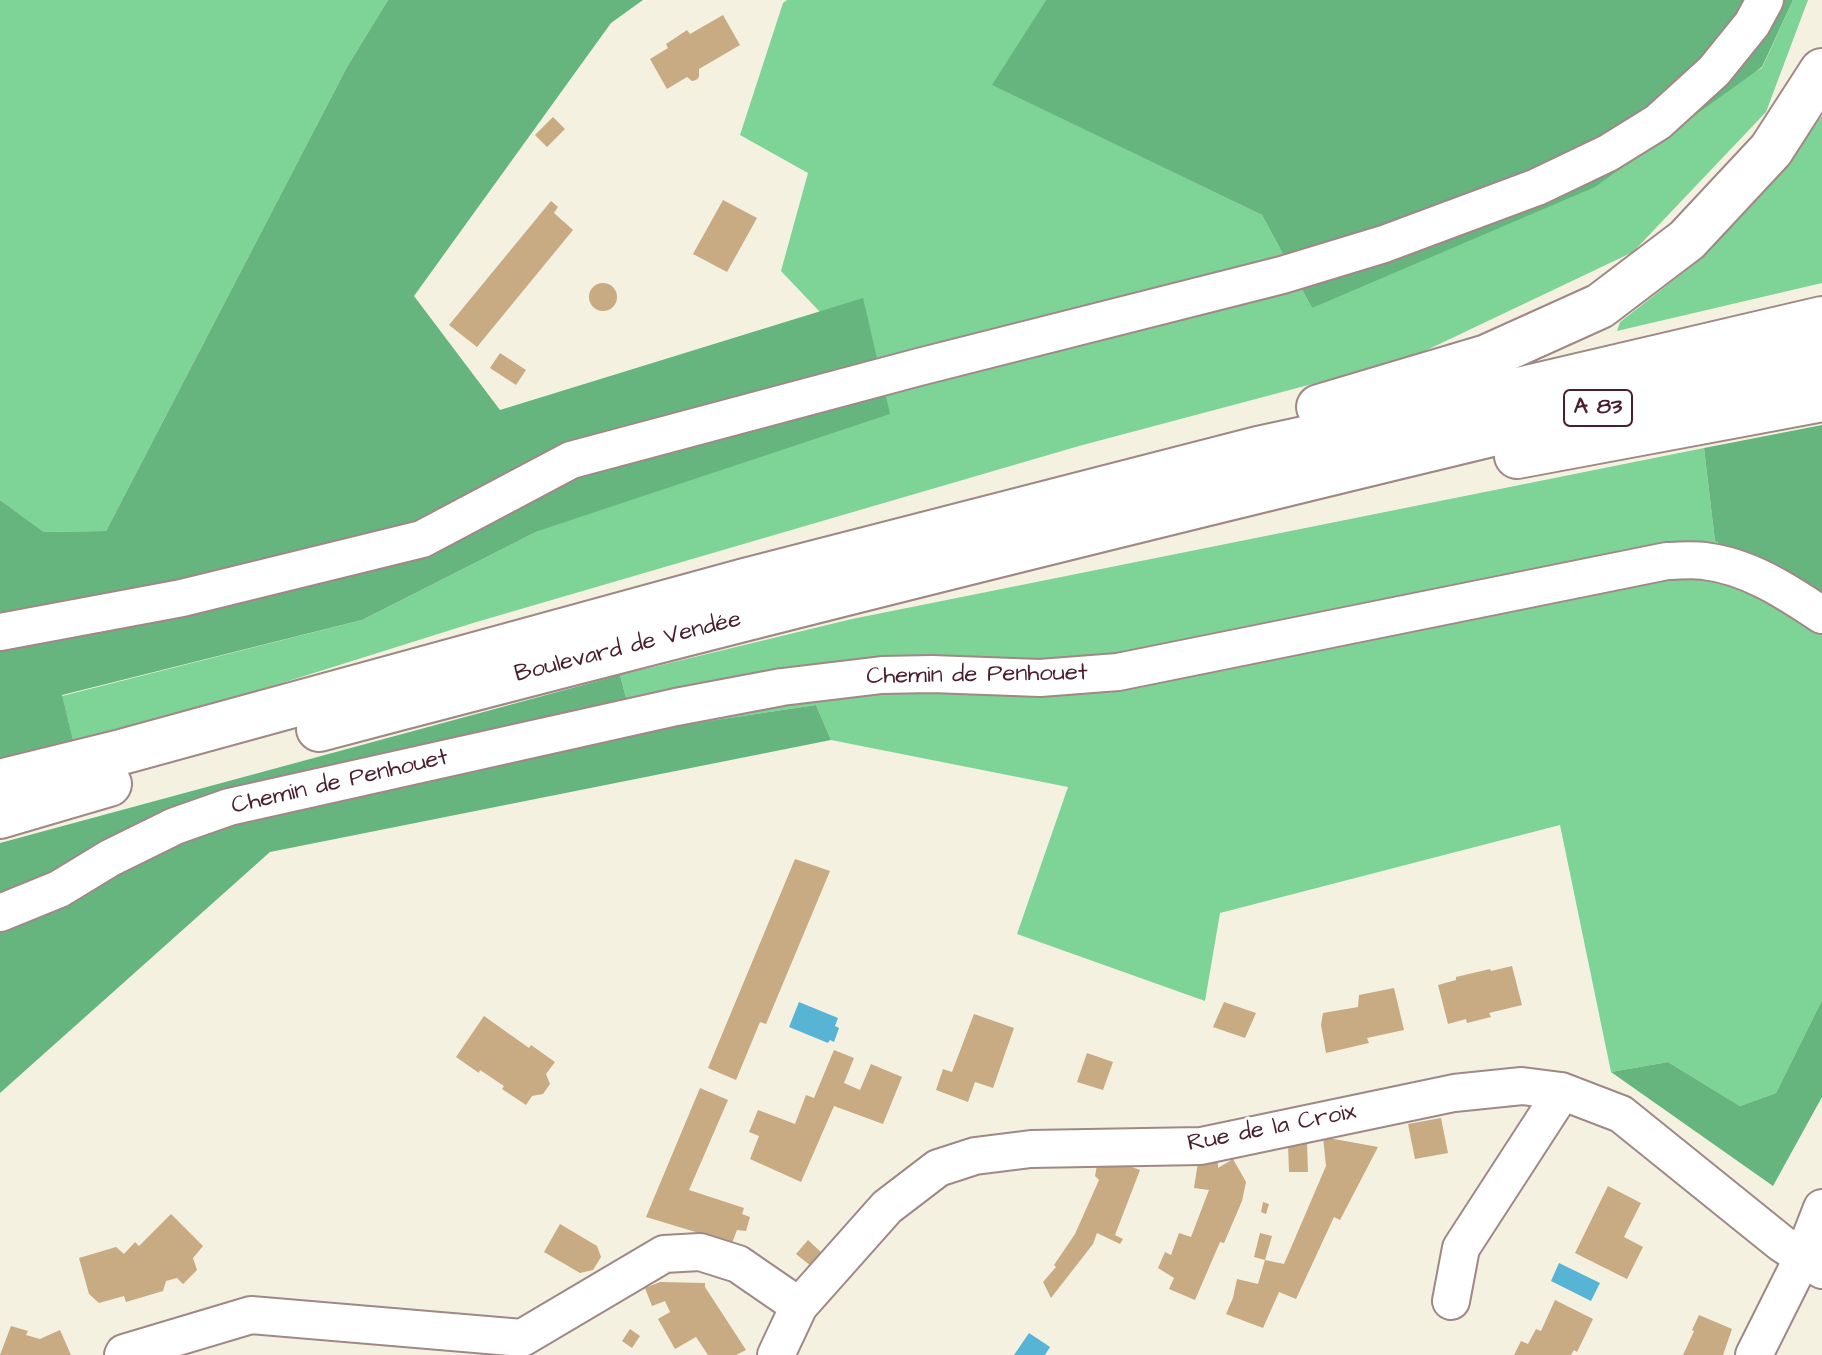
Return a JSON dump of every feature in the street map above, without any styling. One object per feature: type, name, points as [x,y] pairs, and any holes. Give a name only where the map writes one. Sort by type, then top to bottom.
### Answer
[{"type":"highway","points":[[1258,449],[1296,413],[1487,357],[1600,306],[1687,240],[1771,150],[1822,71]]},
{"type":"highway","name":"A 83","points":[[1372,443],[1822,319]]},
{"type":"highway","name":"A 83","points":[[1372,443],[1822,355]]},
{"type":"highway","points":[[1259,492],[1291,498],[1822,399]]},
{"type":"highway","name":"Boulevard de Vendée","points":[[0,782],[125,751],[745,581],[1258,449],[1372,443]]},
{"type":"highway","name":"Boulevard de Vendée","points":[[0,816],[434,698],[846,592],[1259,492],[1372,443]]},
{"type":"street","points":[[0,632],[182,598],[422,539],[571,460],[1282,275],[1384,244],[1523,192],[1608,153],[1658,122],[1714,71],[1752,24],[1765,0]]},
{"type":"street","name":"Chemin de Penhouet","points":[[0,913],[59,889],[110,858],[175,826],[229,807],[676,707],[782,687],[882,675],[1040,678],[1118,672],[1667,561],[1704,561],[1743,569],[1822,615]]},
{"type":"street","name":"Rue de la Croix","points":[[776,1355],[799,1306],[887,1207],[938,1168],[975,1156],[1031,1149],[1201,1146],[1454,1093],[1522,1086],[1561,1091],[1621,1114],[1781,1243],[1812,1263]]},
{"type":"street","points":[[1451,1301],[1461,1248],[1561,1091]]},
{"type":"street","points":[[1754,1355],[1812,1263],[1822,1208]]},
{"type":"street","points":[[123,1355],[251,1315],[522,1338],[664,1254],[700,1252],[738,1264],[799,1306]]},
{"type":"green space","points":[[0,0],[388,0],[347,67],[106,531],[44,532],[0,500]]},
{"type":"green space","points":[[388,0],[643,0],[611,23],[414,296],[500,410],[863,298],[890,414],[538,531],[362,620],[62,695],[75,748],[0,769],[0,500],[44,532],[106,531],[347,67]]},
{"type":"green space","points":[[787,0],[1046,0],[993,85],[1262,215],[1312,308],[1762,68],[1793,0],[1808,0],[1766,112],[1633,252],[1410,358],[1079,446],[473,623],[75,748],[62,696],[362,620],[538,531],[863,299],[820,312],[781,271],[808,173],[740,135],[783,3]]},
{"type":"green space","points":[[1046,0],[1793,0],[1762,67],[1595,187],[1312,308],[1262,215],[992,85]]},
{"type":"green space","points":[[1822,116],[1822,283],[1617,331],[1620,322],[1702,258],[1778,177]]},
{"type":"green space","points":[[1822,425],[1822,605],[1715,541],[1704,448]]},
{"type":"green space","points":[[1704,448],[1715,541],[1822,605],[1822,1000],[1776,1093],[1740,1106],[1668,1062],[1611,1072],[1560,825],[1220,913],[1205,1001],[1017,934],[1068,787],[831,740],[816,705],[635,732],[620,675],[852,619]]},
{"type":"green space","points":[[620,675],[635,732],[816,705],[831,740],[270,852],[0,1093],[0,843]]},
{"type":"green space","points":[[1822,1000],[1822,1097],[1773,1186],[1611,1072],[1668,1062],[1740,1106],[1776,1093]]},
{"type":"water","points":[[799,1002],[838,1018],[835,1026],[839,1028],[834,1042],[830,1040],[828,1043],[789,1027]]},
{"type":"water","points":[[1559,1263],[1600,1283],[1591,1301],[1551,1281]]},
{"type":"water","points":[[1029,1333],[1050,1347],[1045,1355],[1014,1355]]},
{"type":"building","points":[[723,15],[740,45],[699,69],[696,80],[687,77],[667,89],[650,59],[668,48],[666,44],[687,30],[690,34]]},
{"type":"building","points":[[553,117],[565,129],[547,147],[535,135]]},
{"type":"building","points":[[723,200],[757,218],[727,272],[693,254]]},
{"type":"building","points":[[551,201],[558,207],[554,213],[573,230],[477,347],[449,325]]},
{"type":"building","points":[[603,283],[613,287],[617,297],[613,307],[603,311],[593,307],[589,297],[593,287]]},
{"type":"building","points":[[500,353],[526,370],[516,385],[490,368]]},
{"type":"building","points":[[795,859],[830,871],[766,1024],[760,1022],[736,1080],[708,1068]]},
{"type":"building","points":[[1512,966],[1522,1005],[1489,1013],[1491,1017],[1448,1024],[1438,985],[1456,980],[1456,977]]},
{"type":"building","points":[[1394,988],[1404,1030],[1367,1038],[1369,1043],[1326,1053],[1321,1025],[1323,1013],[1358,1007],[1359,995]]},
{"type":"building","points":[[1224,1002],[1256,1013],[1245,1038],[1213,1027]]},
{"type":"building","points":[[974,1014],[1014,1028],[993,1088],[975,1082],[968,1102],[936,1090],[943,1069],[952,1072]]},
{"type":"building","points":[[484,1016],[555,1062],[546,1074],[550,1084],[543,1094],[532,1096],[526,1105],[502,1089],[504,1086],[456,1057]]},
{"type":"building","points":[[834,1050],[854,1058],[844,1083],[860,1090],[871,1064],[902,1077],[883,1124],[834,1106],[801,1182],[750,1159],[759,1136],[749,1132],[758,1110],[795,1124],[806,1095],[814,1098]]},
{"type":"building","points":[[1087,1053],[1113,1062],[1103,1090],[1077,1082]]},
{"type":"building","points":[[700,1088],[728,1100],[689,1190],[744,1208],[742,1214],[750,1217],[746,1231],[737,1230],[732,1243],[646,1217]]},
{"type":"building","points":[[1441,1118],[1448,1153],[1415,1159],[1408,1124]]},
{"type":"building","points":[[1323,1137],[1378,1147],[1340,1220],[1334,1217],[1296,1299],[1279,1292],[1263,1328],[1226,1314],[1237,1279],[1258,1284],[1265,1260],[1284,1264],[1326,1166]]},
{"type":"building","points":[[1288,1143],[1307,1143],[1308,1172],[1289,1172]]},
{"type":"building","points":[[1233,1159],[1246,1182],[1242,1201],[1195,1300],[1169,1289],[1174,1278],[1158,1268],[1165,1252],[1171,1255],[1179,1233],[1191,1237],[1209,1190],[1194,1188],[1198,1162],[1218,1163],[1218,1168]]},
{"type":"building","points":[[1118,1162],[1140,1170],[1115,1235],[1123,1239],[1120,1244],[1097,1233],[1093,1244],[1051,1298],[1043,1282],[1056,1267],[1054,1265],[1075,1234],[1099,1180],[1095,1176],[1097,1165]]},
{"type":"building","points":[[1608,1186],[1641,1203],[1624,1237],[1643,1247],[1627,1279],[1575,1253]]},
{"type":"building","points":[[1263,1202],[1269,1204],[1266,1214],[1261,1212]]},
{"type":"building","points":[[171,1214],[203,1246],[193,1258],[197,1270],[183,1284],[177,1278],[166,1281],[163,1291],[126,1302],[124,1296],[99,1303],[89,1294],[79,1258],[116,1247],[124,1254],[135,1242],[139,1246]]},
{"type":"building","points":[[560,1224],[597,1246],[601,1257],[593,1270],[580,1273],[544,1252]]},
{"type":"building","points":[[1260,1233],[1272,1236],[1265,1260],[1254,1257]]},
{"type":"building","points":[[808,1240],[823,1254],[811,1266],[796,1254]]},
{"type":"building","points":[[660,1282],[705,1283],[746,1350],[736,1355],[708,1355],[696,1337],[675,1349],[658,1319],[670,1312],[665,1301],[652,1306],[645,1288]]},
{"type":"building","points":[[1555,1300],[1593,1319],[1577,1352],[1574,1350],[1571,1355],[1514,1355],[1521,1341],[1528,1344],[1536,1329],[1541,1331]]},
{"type":"building","points":[[1699,1315],[1732,1329],[1723,1355],[1683,1355]]},
{"type":"building","points":[[11,1326],[40,1339],[60,1330],[71,1355],[0,1355]]},
{"type":"building","points":[[630,1329],[640,1336],[632,1348],[622,1341]]}]
